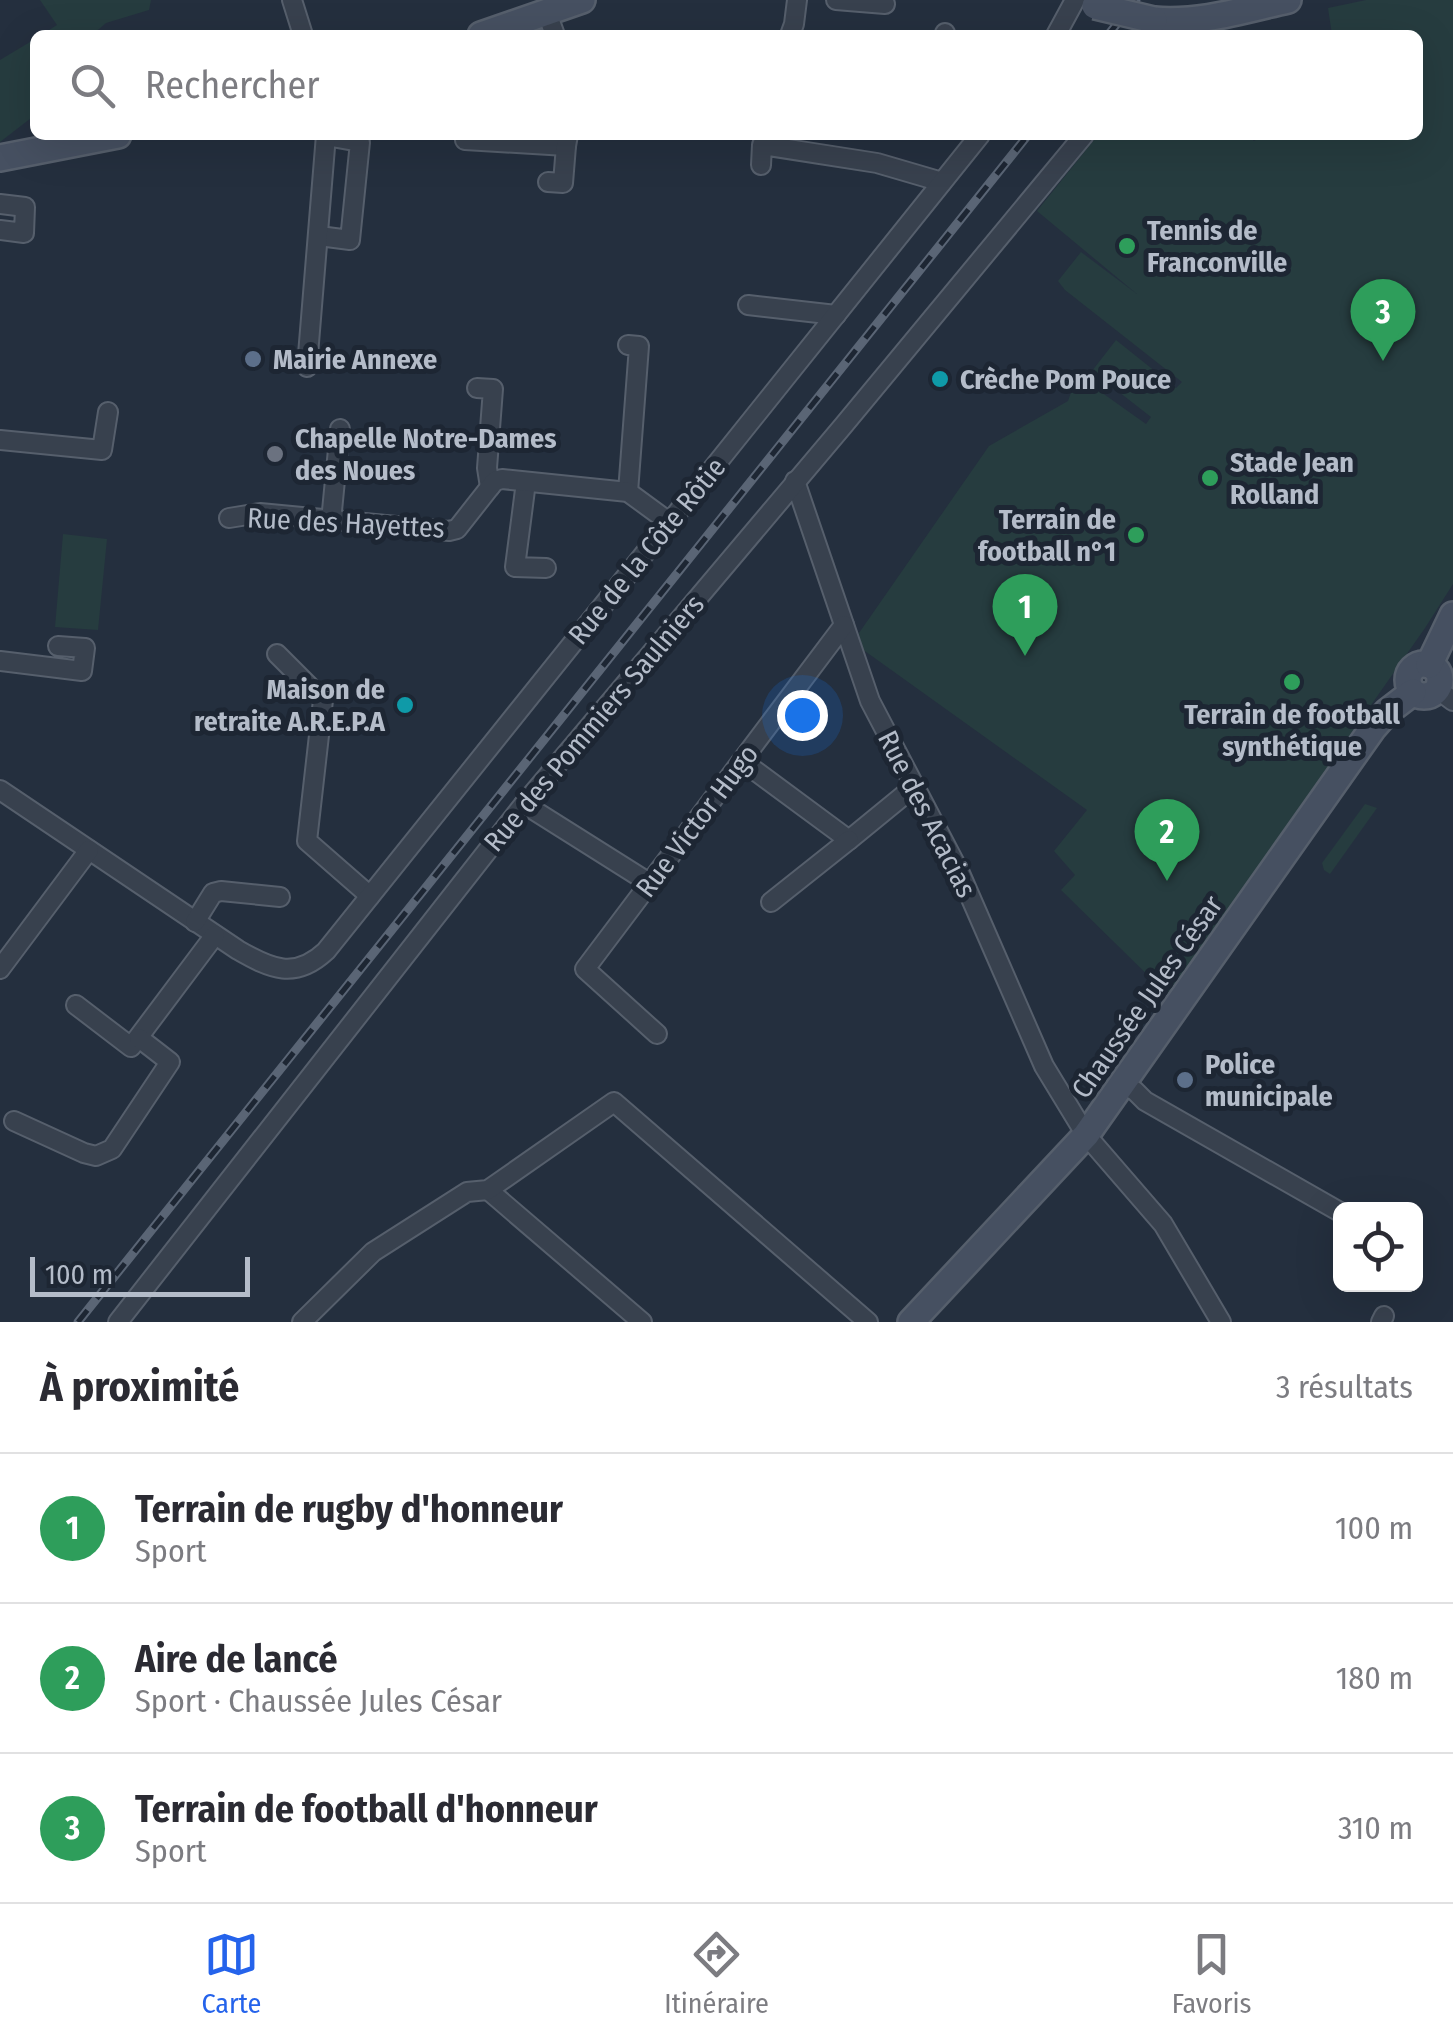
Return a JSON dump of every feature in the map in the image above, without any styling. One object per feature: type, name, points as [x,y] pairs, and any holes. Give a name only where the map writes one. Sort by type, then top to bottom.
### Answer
[{"type":"street","points":[[292,0],[301,30]]},
{"type":"street","points":[[791,30],[797,0]]},
{"type":"street","points":[[836,0],[886,4]]},
{"type":"street","points":[[1060,30],[1083,2],[1168,26],[1288,0]]},
{"type":"street","points":[[513,30],[551,24],[578,1]]},
{"type":"street","points":[[0,158],[92,140]]},
{"type":"street","points":[[307,367],[326,140]]},
{"type":"street","points":[[319,236],[350,240],[360,142],[349,140]]},
{"type":"street","points":[[534,140],[567,141],[563,183],[548,182]]},
{"type":"street","name":"Rue de la Côte Rôtie","points":[[215,935],[271,967],[295,969],[311,965],[326,951],[976,140]]},
{"type":"street","name":"Rue des Pommiers Saulniers","points":[[118,1322],[524,804],[1080,140]]},
{"type":"street","points":[[761,165],[762,145],[877,163],[942,182]]},
{"type":"street","points":[[0,204],[25,207],[24,232],[0,230]]},
{"type":"street","points":[[748,305],[836,314]]},
{"type":"street","points":[[628,345],[640,346],[628,492]]},
{"type":"street","points":[[477,388],[493,389],[487,468],[490,487]]},
{"type":"street","points":[[0,440],[102,450],[108,412]]},
{"type":"street","points":[[331,521],[340,429]]},
{"type":"street","points":[[490,487],[502,479],[628,492],[669,522]]},
{"type":"street","name":"Rue des Acacias","points":[[796,481],[870,701],[959,872],[1044,1066],[1086,1135]]},
{"type":"street","points":[[526,482],[515,566],[546,568]]},
{"type":"street","name":"Rue des Hayettes","points":[[229,518],[260,513],[449,531],[457,529],[490,487]]},
{"type":"street","name":"Chaussée Jules César","points":[[911,1322],[1086,1135],[1387,712],[1433,687],[1453,615]]},
{"type":"street","name":"Rue Victor Hugo","points":[[657,1034],[585,969],[844,625]]},
{"type":"street","points":[[0,661],[82,670],[85,648],[58,646]]},
{"type":"street","points":[[277,654],[323,700],[307,840],[370,896]]},
{"type":"street","points":[[742,760],[849,840]]},
{"type":"street","points":[[770,902],[915,786]]},
{"type":"street","points":[[0,790],[215,935],[131,1047],[76,1005]]},
{"type":"street","points":[[524,804],[651,884]]},
{"type":"street","points":[[0,969],[89,850]]},
{"type":"street","points":[[194,922],[212,894],[222,890],[280,897]]},
{"type":"street","points":[[14,1121],[84,1154],[96,1156],[112,1149],[170,1062],[139,1038]]},
{"type":"street","points":[[1123,1084],[1145,1101],[1333,1208]]},
{"type":"street","points":[[305,1321],[372,1252],[467,1192],[488,1190],[614,1102],[868,1322]]},
{"type":"street","points":[[1086,1135],[1163,1224],[1222,1322]]},
{"type":"street","points":[[488,1190],[642,1322]]},
{"type":"green space","points":[[40,0],[151,0],[149,10],[106,23],[98,30],[49,30],[57,25]]},
{"type":"green space","name":"Stade Jean Rolland","points":[[1366,0],[1453,0],[1453,584],[1168,995],[1061,890],[1075,875],[1054,851],[1087,810],[862,649],[859,633],[989,446],[1068,401],[1077,375],[1146,424],[1151,417],[1092,371],[1116,340],[1176,388],[1182,382],[1058,281],[1081,252],[1137,294],[1037,211],[1094,140],[1423,140],[1423,30],[1331,30],[1328,8]]},
{"type":"green space","points":[[30,42],[30,119],[0,142],[0,60]]},
{"type":"green space","points":[[63,534],[107,539],[98,630],[55,627]]},
{"type":"green space","points":[[1365,804],[1377,808],[1330,874],[1322,863]]},
{"type":"railway","points":[[1112,30],[1136,0]]},
{"type":"railway","points":[[78,1322],[1024,140]]},
{"type":"place","name":"Tennis de Franconville","points":[[1127,246]]},
{"type":"place","name":"Mairie Annexe","points":[[253,359]]},
{"type":"place","name":"Terrain de football d'honneur","points":[[1383,361]]},
{"type":"place","name":"Crèche Pom Pouce","points":[[940,379]]},
{"type":"place","name":"Chapelle Notre-Dames des Noues","points":[[275,454]]},
{"type":"place","name":"Stade Jean Rolland","points":[[1210,478]]},
{"type":"place","name":"Terrain de football n°1","points":[[1136,535]]},
{"type":"place","name":"Terrain de rugby d'honneur","points":[[1025,656]]},
{"type":"place","name":"Terrain de football synthétique","points":[[1292,682]]},
{"type":"place","name":"Maison de retraite A.R.E.P.A","points":[[405,705]]},
{"type":"place","name":"Aire de lancé","points":[[1167,881]]},
{"type":"place","name":"Police municipale","points":[[1185,1080]]}]
